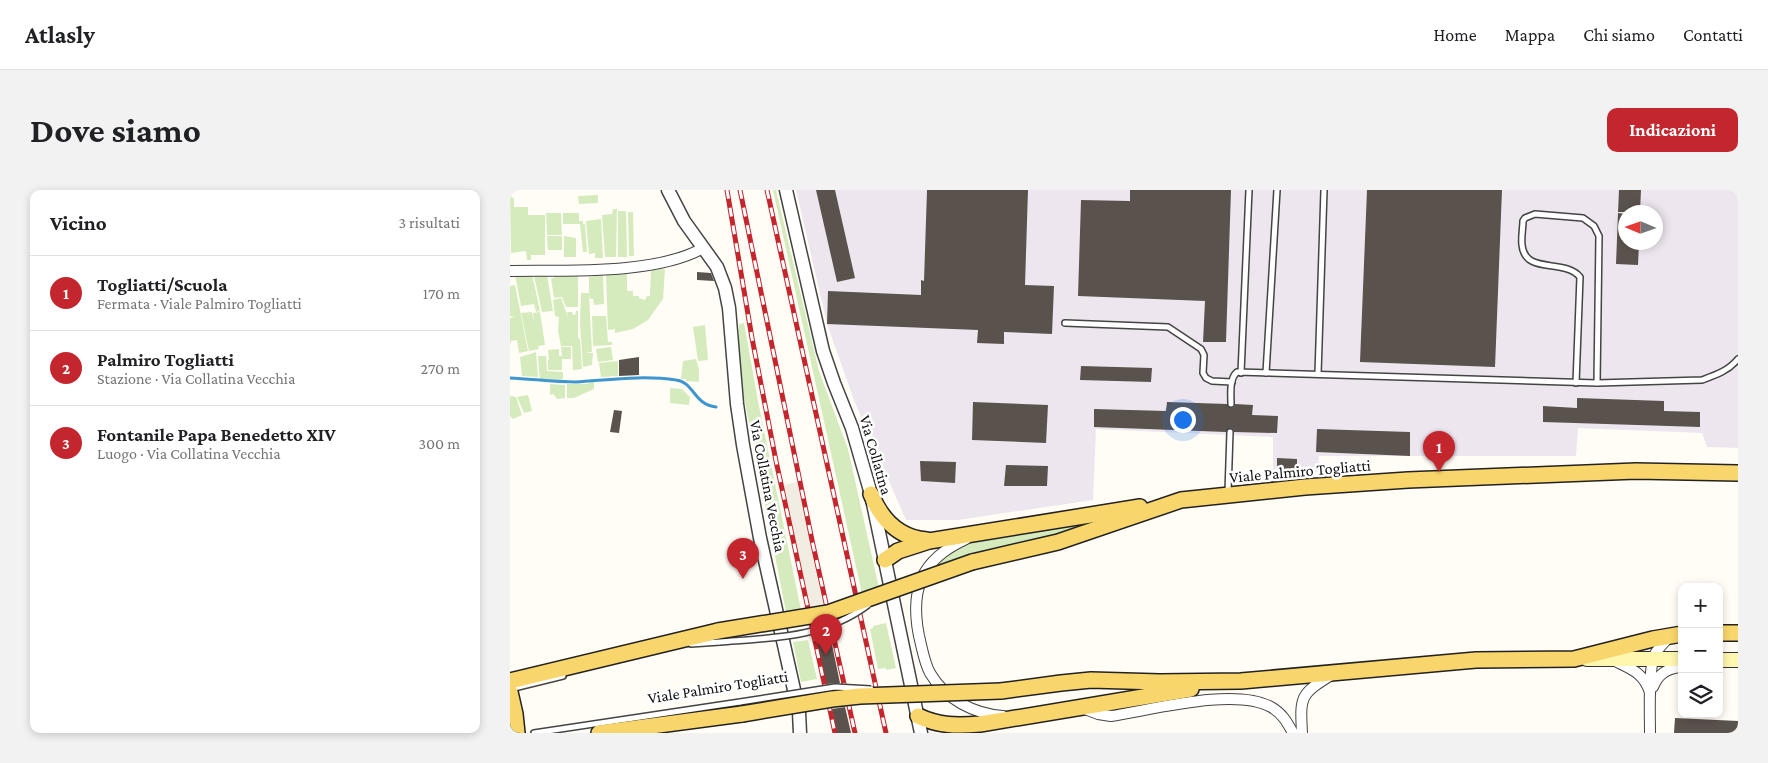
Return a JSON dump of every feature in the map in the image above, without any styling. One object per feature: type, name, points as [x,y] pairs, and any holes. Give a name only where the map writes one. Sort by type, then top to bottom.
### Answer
[{"type":"main road","name":"Viale Palmiro Togliatti","points":[[510,681],[656,645],[719,637],[820,615],[972,562],[1058,542],[1181,500],[1305,487],[1408,480],[1636,471],[1738,473]]},
{"type":"main road","points":[[871,494],[878,511],[890,524],[908,536],[929,540]]},
{"type":"main road","points":[[885,560],[898,551],[929,540],[1181,500]]},
{"type":"main road","points":[[1723,634],[1738,633]]},
{"type":"main road","name":"Viale Palmiro Togliatti","points":[[1574,659],[1676,635]]},
{"type":"main road","name":"Viale Palmiro Togliatti","points":[[599,733],[741,708],[839,698],[1001,691],[1091,680],[1160,682],[1241,681],[1476,660],[1678,659]]},
{"type":"main road","points":[[1723,660],[1738,660]]},
{"type":"main road","points":[[918,716],[942,725],[980,724],[1241,681]]},
{"type":"main road","points":[[510,690],[517,733]]},
{"type":"main road","points":[[964,733],[980,724]]},
{"type":"street","name":"Via Collatina Vecchia","points":[[668,190],[684,221],[720,272],[727,296],[741,435],[762,546],[797,706],[800,733]]},
{"type":"street","name":"Via Collatina","points":[[786,190],[823,351],[852,428],[871,494],[921,733]]},
{"type":"street","points":[[510,271],[640,266],[668,262],[692,255],[704,248]]},
{"type":"street","points":[[978,533],[944,551],[930,564],[923,576],[918,593],[916,614],[922,645],[931,674],[948,694],[958,702],[987,714],[1024,716]]},
{"type":"street","points":[[1650,733],[1650,693],[1653,658],[1658,649],[1676,635]]},
{"type":"street","points":[[1610,659],[1639,674],[1645,681],[1650,693]]},
{"type":"street","points":[[1650,693],[1655,681],[1661,674],[1671,668],[1678,667]]},
{"type":"street","points":[[1302,733],[1301,706],[1304,697],[1317,684],[1336,672]]},
{"type":"street","points":[[1078,707],[1111,716],[1205,701],[1246,699],[1259,702],[1277,711],[1285,719],[1293,733]]},
{"type":"lane","points":[[1241,372],[1249,190]]},
{"type":"lane","points":[[1266,373],[1277,190]]},
{"type":"lane","points":[[1318,374],[1324,190]]},
{"type":"lane","points":[[1576,382],[1580,277],[1575,271],[1568,268],[1537,264],[1526,256],[1522,246],[1524,221],[1525,218],[1536,214],[1583,218],[1594,226],[1599,236],[1597,383]]},
{"type":"lane","points":[[1065,322],[1168,327],[1201,349],[1204,355],[1203,373],[1206,378],[1212,381],[1232,382]]},
{"type":"lane","points":[[1231,404],[1232,382],[1235,374],[1241,372],[1597,383],[1702,380],[1718,375],[1730,368],[1738,360]]},
{"type":"lane","points":[[1227,495],[1230,432]]},
{"type":"lane","points":[[1723,635],[1738,639]]},
{"type":"lane","name":"Viale Palmiro Togliatti","points":[[586,670],[618,654]]},
{"type":"lane","points":[[510,690],[566,675]]},
{"type":"lane","name":"Viale Palmiro Togliatti","points":[[534,733],[741,708]]},
{"type":"shaded area","points":[[796,190],[1738,190],[1738,448],[1707,447],[1702,433],[1578,428],[1576,456],[1319,456],[1318,472],[1273,473],[1273,437],[1096,429],[1093,500],[958,520],[906,520],[855,403],[827,324]]},
{"type":"shaded area","points":[[797,482],[851,733],[837,733],[830,703],[784,485]]},
{"type":"green space","points":[[773,190],[776,190],[819,371],[848,449],[879,588],[862,594]]},
{"type":"green space","points":[[510,195],[514,199],[514,207],[528,207],[528,215],[545,215],[545,255],[531,255],[531,260],[527,260],[526,251],[511,253]]},
{"type":"green space","points":[[598,195],[598,203],[579,204],[578,196]]},
{"type":"green space","points":[[613,209],[617,209],[616,257],[605,257],[602,215],[612,214]]},
{"type":"green space","points":[[618,211],[626,211],[627,257],[618,257]]},
{"type":"green space","points":[[628,212],[633,212],[634,256],[629,256]]},
{"type":"green space","points":[[546,213],[561,213],[562,235],[547,235]]},
{"type":"green space","points":[[563,213],[579,213],[579,221],[583,221],[583,224],[585,224],[587,252],[583,252],[580,224],[563,224]]},
{"type":"green space","points":[[601,219],[603,258],[595,258],[595,253],[589,254],[586,221]]},
{"type":"green space","points":[[547,236],[562,236],[562,250],[548,250]]},
{"type":"green space","points":[[564,236],[576,238],[576,257],[564,257]]},
{"type":"green space","points":[[665,269],[663,299],[648,320],[633,329],[615,333],[615,329],[608,330],[606,275],[627,274],[627,291],[633,291],[633,296],[639,296],[639,298],[645,300],[647,296],[650,296],[651,270]]},
{"type":"green space","points":[[532,274],[540,311],[536,312],[534,304],[521,306],[515,275]]},
{"type":"green space","points":[[547,275],[553,311],[542,312],[534,276]]},
{"type":"green space","points":[[554,275],[578,275],[578,307],[566,307],[562,297],[554,298],[551,278],[554,278]]},
{"type":"green space","points":[[603,275],[604,304],[594,305],[593,299],[590,299],[589,294],[592,352],[585,353],[593,353],[592,365],[583,367],[580,324],[581,293],[589,293],[589,277]]},
{"type":"green space","points":[[515,285],[528,351],[519,353],[517,340],[511,341],[510,346],[510,318],[514,317],[510,316],[510,286]]},
{"type":"green space","points":[[561,298],[568,317],[567,312],[572,312],[575,315],[576,311],[578,311],[578,337],[580,340],[582,369],[573,370],[572,346],[561,346],[558,331],[559,317],[555,316],[553,300]]},
{"type":"green space","points":[[532,312],[534,323],[533,313],[540,312],[545,345],[538,346],[539,349],[529,351],[521,313]]},
{"type":"green space","points":[[592,316],[606,316],[608,342],[612,342],[612,345],[593,346]]},
{"type":"green space","points":[[744,323],[801,610],[786,612],[740,377],[739,324]]},
{"type":"green space","points":[[705,325],[708,360],[698,361],[693,327]]},
{"type":"green space","points":[[561,347],[571,347],[571,359],[562,359],[562,370],[548,370],[548,350],[559,349],[559,356],[562,356]]},
{"type":"green space","points":[[611,347],[613,360],[598,362],[596,349]]},
{"type":"green space","points":[[536,352],[538,377],[522,376],[520,357]]},
{"type":"green space","points":[[538,356],[546,356],[547,371],[563,372],[563,379],[540,380]]},
{"type":"green space","points":[[696,359],[699,370],[699,382],[681,379],[683,361]]},
{"type":"green space","points":[[618,361],[618,376],[601,377],[599,363]]},
{"type":"green space","points":[[594,381],[594,389],[574,398],[567,398],[567,384],[587,384]]},
{"type":"green space","points":[[550,384],[565,385],[565,398],[557,399],[553,394],[550,395]]},
{"type":"green space","points":[[670,388],[682,389],[690,397],[689,405],[670,403]]},
{"type":"green space","points":[[528,395],[532,411],[524,413],[517,397]]},
{"type":"green space","points":[[510,396],[516,397],[522,415],[513,419],[510,416]]},
{"type":"green space","points":[[1102,519],[1055,538],[983,554],[932,568],[959,546],[973,541]]},
{"type":"green space","points":[[886,623],[896,668],[886,670],[886,668],[878,669],[870,629],[873,626]]},
{"type":"green space","points":[[808,640],[817,679],[801,682],[793,642]]},
{"type":"building","points":[[816,190],[835,190],[855,278],[837,282]]},
{"type":"building","points":[[927,190],[1028,190],[1025,285],[1054,286],[1052,334],[1004,332],[1004,344],[977,343],[978,330],[827,324],[828,291],[921,295],[921,280],[924,281]]},
{"type":"building","points":[[1130,190],[1231,190],[1226,342],[1203,342],[1205,301],[1078,296],[1081,200],[1130,201]]},
{"type":"building","points":[[1367,190],[1502,190],[1495,367],[1360,362]]},
{"type":"building","points":[[1619,190],[1641,190],[1640,205],[1618,205]]},
{"type":"building","points":[[1618,213],[1618,250],[1639,250],[1638,265],[1616,264]]},
{"type":"building","points":[[697,272],[711,273],[714,281],[697,280]]},
{"type":"building","points":[[639,357],[639,375],[619,376],[619,360]]},
{"type":"building","points":[[1081,366],[1152,368],[1151,382],[1080,380]]},
{"type":"building","points":[[1577,398],[1664,401],[1664,411],[1700,412],[1700,427],[1543,422],[1543,406],[1577,408]]},
{"type":"building","points":[[973,402],[1048,405],[1046,443],[972,440]]},
{"type":"building","points":[[1167,402],[1227,404],[1231,408],[1235,404],[1253,405],[1252,415],[1278,416],[1277,433],[1234,432],[1230,428],[1226,432],[1094,427],[1094,409],[1166,411]]},
{"type":"building","points":[[614,410],[622,411],[619,433],[610,432]]},
{"type":"building","points":[[1317,429],[1410,432],[1410,456],[1316,452]]},
{"type":"building","points":[[1277,458],[1297,459],[1297,471],[1277,470]]},
{"type":"building","points":[[920,461],[956,462],[955,483],[921,481]]},
{"type":"building","points":[[1006,465],[1048,466],[1047,486],[1004,486]]},
{"type":"building","points":[[830,635],[840,683],[826,684],[816,638]]},
{"type":"building","points":[[845,707],[851,733],[837,733],[832,709]]},
{"type":"building","points":[[1675,718],[1738,721],[1738,733],[1674,733]]},
{"type":"waterway","points":[[510,378],[560,382],[638,378],[676,380],[687,385],[703,402],[716,407]]},
{"type":"railway","points":[[727,190],[752,338],[776,461],[835,733]]},
{"type":"railway","points":[[740,190],[813,545],[855,733]]},
{"type":"railway","points":[[767,190],[886,733]]},
{"type":"place","name":"Togliatti/Scuola","points":[[1439,472]]},
{"type":"place","name":"Fontanile Papa Benedetto XIV","points":[[743,579]]},
{"type":"place","name":"Palmiro Togliatti","points":[[826,655]]}]
